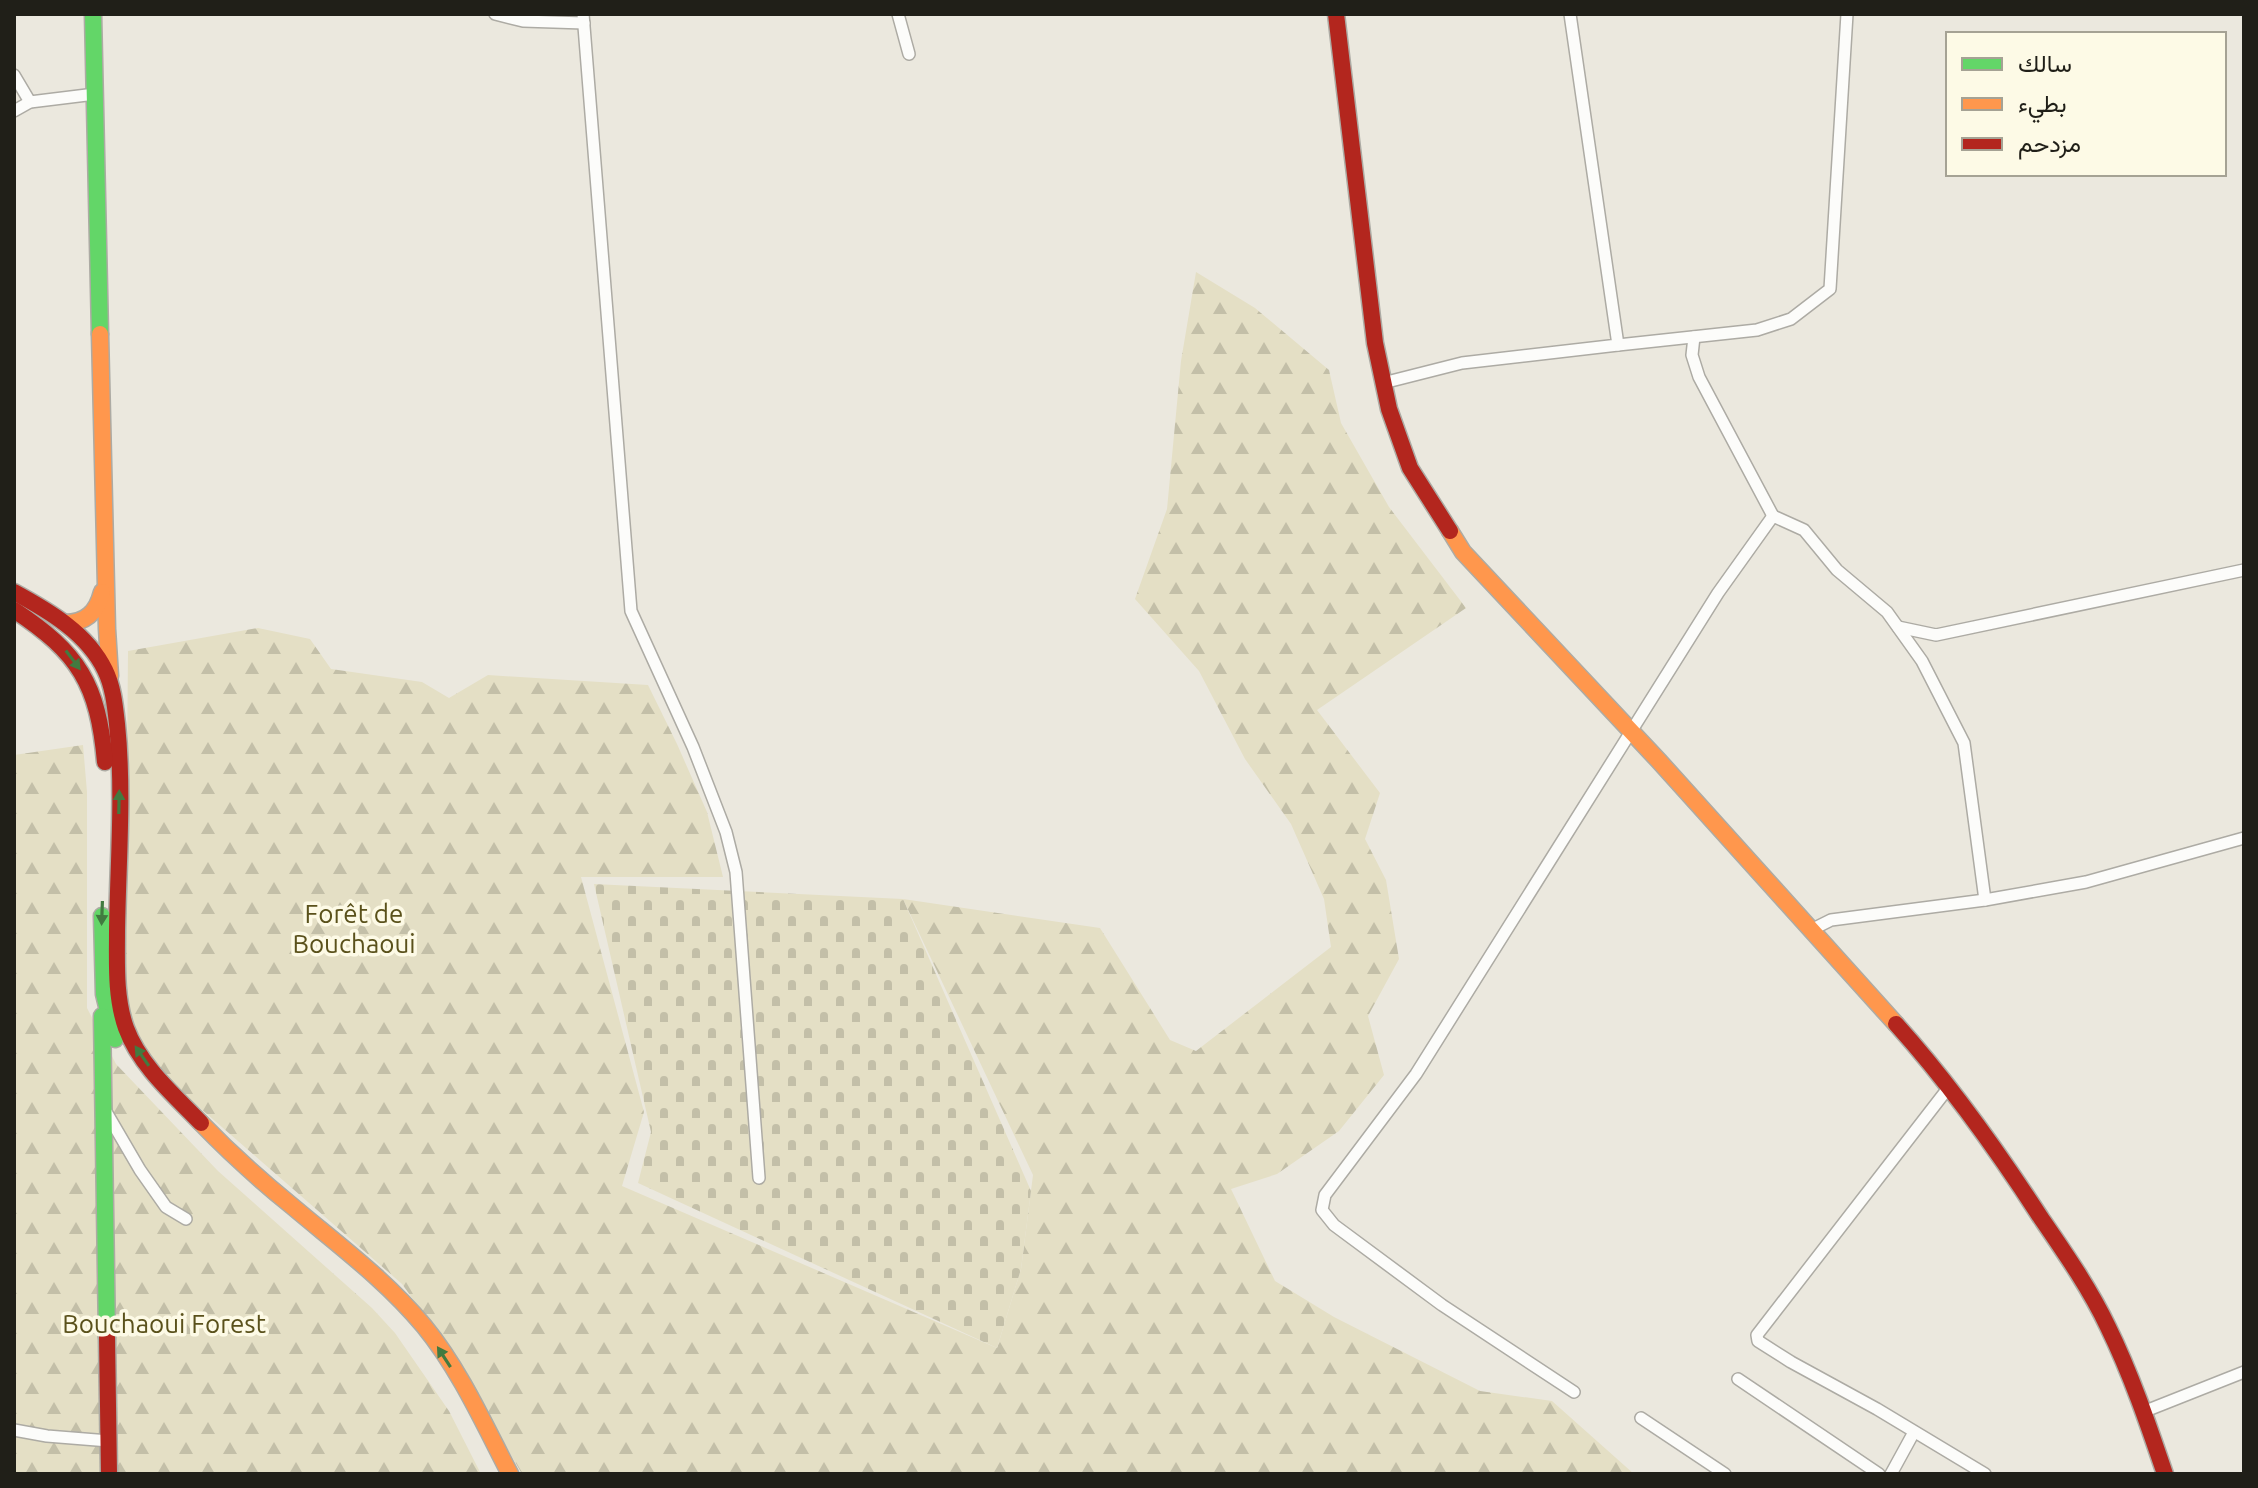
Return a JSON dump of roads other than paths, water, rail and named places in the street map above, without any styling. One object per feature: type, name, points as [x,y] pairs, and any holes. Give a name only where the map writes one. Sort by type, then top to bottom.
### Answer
[{"type":"main road","points":[[93,14],[107,629],[120,754],[117,972],[123,1021],[130,1039],[164,1084],[222,1145],[411,1311],[451,1367],[510,1474]]},
{"type":"main road","points":[[1336,14],[1375,343],[1389,409],[1410,468],[1463,552],[1916,1046],[1991,1142],[2075,1269],[2107,1324],[2135,1388],[2165,1474]]},
{"type":"main road","points":[[65,623],[81,622],[96,609],[101,599],[105,570]]},
{"type":"main road","points":[[14,592],[65,623],[92,649],[106,671],[111,687]]},
{"type":"main road","points":[[14,610],[70,654],[87,679],[99,711],[104,740],[101,992],[109,1474]]},
{"type":"main road","points":[[101,992],[115,1039],[141,1079],[235,1173],[369,1286],[407,1329],[434,1368]]},
{"type":"main road","points":[[450,1394],[496,1474]]},
{"type":"street","points":[[495,14],[523,21],[584,18],[631,611],[693,747],[726,832],[736,872],[759,1178]]},
{"type":"street","points":[[898,14],[909,54]]},
{"type":"street","points":[[1570,14],[1618,345]]},
{"type":"street","points":[[1383,383],[1462,363],[1757,330],[1791,319],[1830,289],[1844,15]]},
{"type":"street","points":[[14,75],[30,102]]},
{"type":"street","points":[[14,111],[30,102],[95,94]]},
{"type":"street","points":[[1694,337],[1692,355],[1699,377],[1773,516],[1804,530],[1837,570],[1887,612],[1922,661],[1964,743],[1985,900]]},
{"type":"street","points":[[1574,1392],[1442,1305],[1334,1225],[1322,1210],[1325,1195],[1416,1074],[1718,593],[1773,516]]},
{"type":"street","points":[[1898,627],[1936,635],[2244,570]]},
{"type":"street","points":[[1811,930],[1831,920],[1985,900],[2086,882],[2244,838]]},
{"type":"street","points":[[1949,1087],[1757,1335],[1758,1341],[1791,1362],[1985,1474]]},
{"type":"street","points":[[103,1106],[140,1170],[166,1207],[186,1219]]},
{"type":"street","points":[[2143,1412],[2244,1372]]},
{"type":"street","points":[[1738,1379],[1879,1474]]},
{"type":"street","points":[[1641,1418],[1725,1474]]},
{"type":"street","points":[[14,1430],[109,1441]]},
{"type":"street","points":[[1891,1474],[1914,1432]]},
{"type":"park label","name":"Forêt de Bouchaoui","points":[[354,929]]},
{"type":"park label","name":"Bouchaoui Forest","points":[[164,1324]]}]
